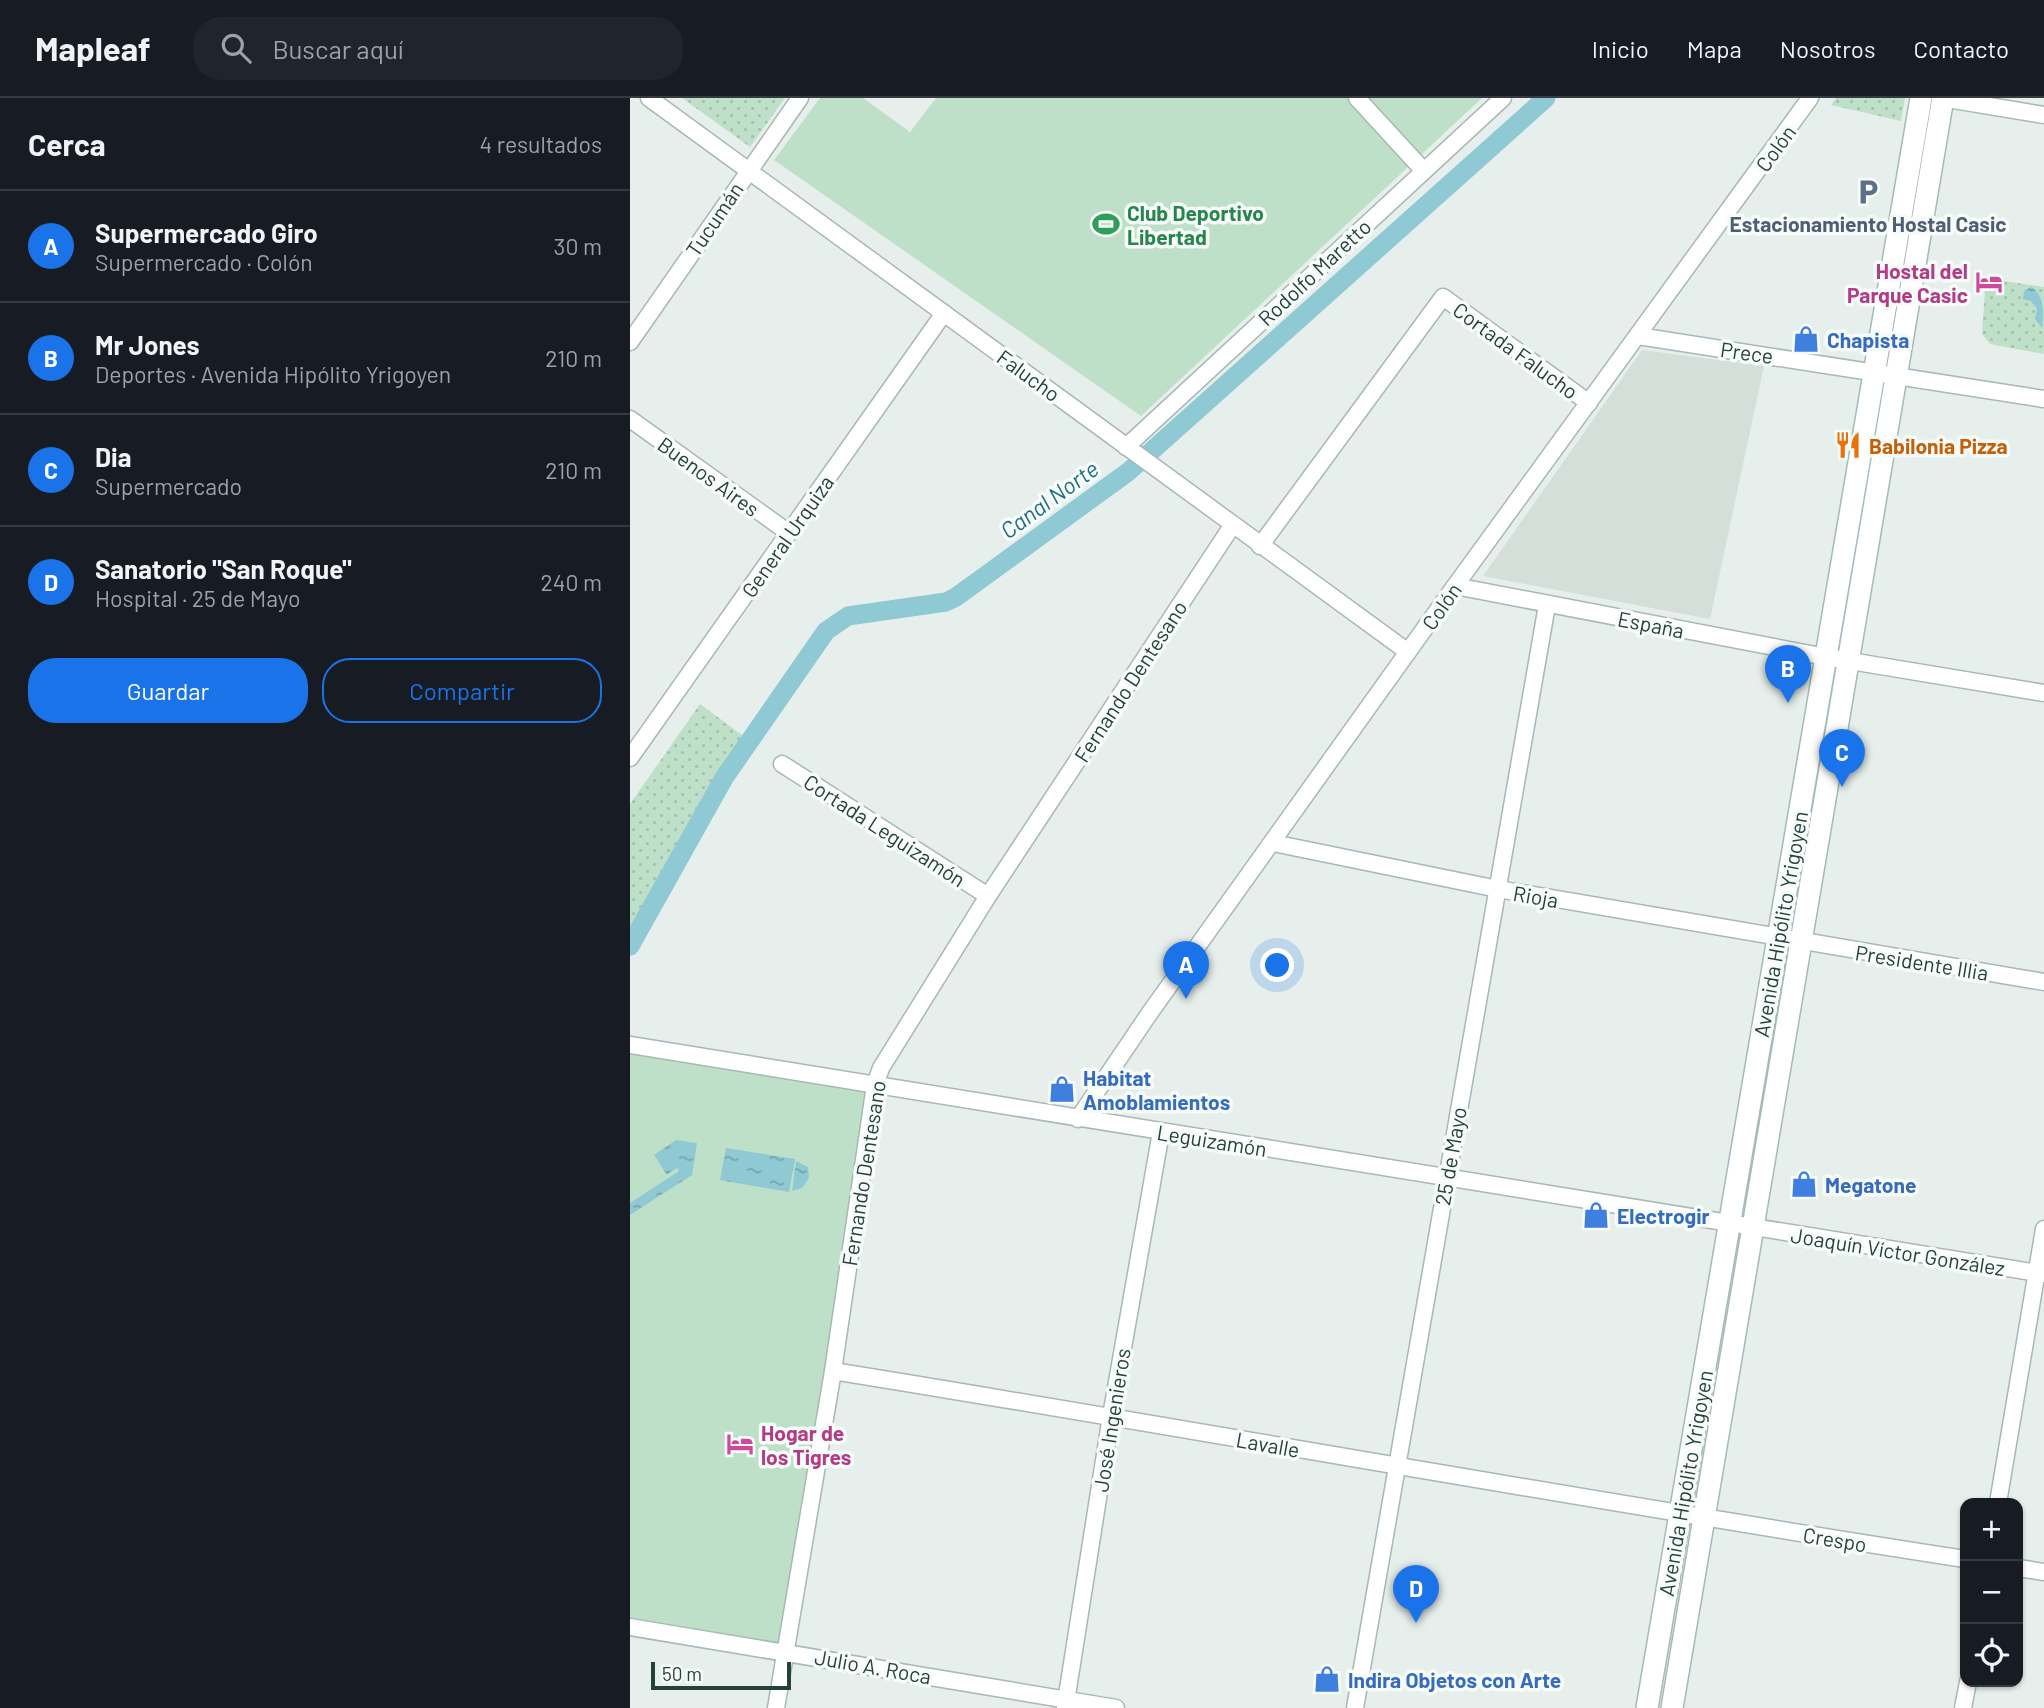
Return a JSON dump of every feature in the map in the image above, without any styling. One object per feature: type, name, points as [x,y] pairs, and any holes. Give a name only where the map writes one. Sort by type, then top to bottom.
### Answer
[{"type":"street","name":"Falucho","points":[[649,98],[1408,652]]},
{"type":"street","name":"Tucumán","points":[[630,342],[800,98]]},
{"type":"street","points":[[1357,98],[1424,171]]},
{"type":"street","name":"Rodolfo Maretto","points":[[1126,447],[1503,98]]},
{"type":"street","name":"Colón","points":[[1078,1119],[1149,1014],[1455,586],[1810,98]]},
{"type":"street","name":"Avenida Hipólito Yrigoyen","points":[[1647,1708],[1921,98]]},
{"type":"street","points":[[1942,98],[2044,115]]},
{"type":"street","name":"Avenida Hipólito Yrigoyen","points":[[1672,1708],[1942,98]]},
{"type":"street","name":"Cortada Falucho","points":[[1260,546],[1444,297],[1589,403]]},
{"type":"street","name":"General Urquiza","points":[[630,758],[637,734],[789,533],[944,313]]},
{"type":"street","name":"Prece","points":[[1638,336],[1874,370],[2044,400]]},
{"type":"street","name":"Buenos Aires","points":[[630,419],[789,533]]},
{"type":"street","name":"Fernando Dentesano","points":[[776,1708],[833,1371],[875,1085],[881,1069],[988,896],[1232,526]]},
{"type":"street","name":"España","points":[[1455,586],[1848,661],[2044,693]]},
{"type":"street","name":"25 de Mayo","points":[[1355,1708],[1547,605]]},
{"type":"street","name":"Cortada Leguizamón","points":[[782,764],[988,896]]},
{"type":"street","name":"Rioja","points":[[1273,843],[1498,889],[1801,943]]},
{"type":"street","name":"Presidente Illia","points":[[1801,943],[2044,982]]},
{"type":"street","name":"Leguizamón","points":[[630,1045],[1078,1119],[1447,1175],[1753,1227]]},
{"type":"street","name":"José Ingenieros","points":[[1066,1704],[1111,1416],[1161,1132]]},
{"type":"street","name":"Joaquín Víctor González","points":[[1753,1227],[2040,1274]]},
{"type":"street","points":[[1999,1498],[2040,1274],[2044,1229]]},
{"type":"street","name":"Lavalle","points":[[833,1371],[1111,1416],[1704,1519]]},
{"type":"street","name":"Crespo","points":[[1704,1519],[1960,1558]]},
{"type":"street","points":[[2023,1569],[2044,1572]]},
{"type":"street","name":"Julio A. Roca","points":[[630,1627],[786,1651],[1066,1704],[1116,1708]]},
{"type":"street","points":[[1963,1708],[1967,1687]]},
{"type":"shaded area","points":[[1642,350],[1764,366],[1710,619],[1483,576]]},
{"type":"green space","points":[[682,98],[785,98],[750,147]]},
{"type":"green space","name":"Club Deportivo Libertad","points":[[820,98],[863,98],[910,132],[936,98],[1482,98],[1141,416],[774,160]]},
{"type":"green space","points":[[1836,98],[1905,98],[1901,121],[1831,105]]},
{"type":"green space","points":[[1997,280],[2044,287],[2044,354],[1990,344],[1982,334],[1985,291]]},
{"type":"green space","points":[[700,704],[742,735],[630,936],[630,804]]},
{"type":"green space","points":[[630,1045],[875,1085],[786,1651],[630,1627]]},
{"type":"water","points":[[2031,287],[2041,299],[2042,328],[2035,319],[2037,309],[2031,301],[2023,299],[2024,291]]},
{"type":"water","points":[[676,1140],[697,1143],[692,1175],[630,1215],[630,1203],[679,1171],[677,1168],[667,1175],[654,1155]]},
{"type":"water","points":[[726,1148],[795,1159],[789,1192],[720,1180]]},
{"type":"water","points":[[796,1161],[808,1167],[809,1178],[802,1188],[792,1191]]},
{"type":"waterway","name":"Canal Norte","points":[[630,946],[724,778],[826,631],[848,616],[946,602],[956,597],[1128,472],[1546,98]]},
{"type":"place","name":"Estacionamiento Hostal Casic","points":[[1868,192]]},
{"type":"place","name":"Club Deportivo Libertad","points":[[1106,224]]},
{"type":"place","name":"Hostal del Parque Casic","points":[[1989,282]]},
{"type":"place","name":"Chapista","points":[[1806,339]]},
{"type":"place","name":"Babilonia Pizza","points":[[1848,445]]},
{"type":"place","name":"Mr Jones","points":[[1788,703]]},
{"type":"place","name":"Dia","points":[[1842,787]]},
{"type":"place","name":"Supermercado Giro","points":[[1186,999]]},
{"type":"place","name":"Habitat Amoblamientos","points":[[1062,1089]]},
{"type":"place","name":"Megatone","points":[[1804,1184]]},
{"type":"place","name":"Electrogir","points":[[1596,1215]]},
{"type":"place","name":"Hogar de los Tigres","points":[[740,1444]]},
{"type":"place","name":"Sanatorio \"San Roque\"","points":[[1416,1623]]},
{"type":"place","name":"Indira Objetos con Arte","points":[[1327,1679]]}]
